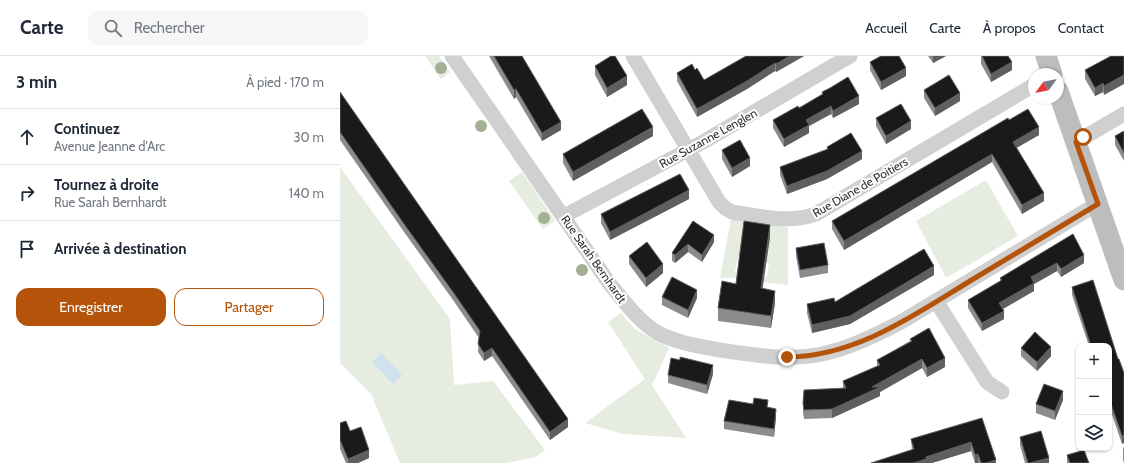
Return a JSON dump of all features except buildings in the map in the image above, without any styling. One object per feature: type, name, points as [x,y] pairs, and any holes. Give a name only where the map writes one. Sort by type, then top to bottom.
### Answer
[{"type":"street","name":"Rue Sarah Bernhardt","points":[[452,56],[609,283],[633,313],[657,332],[698,346],[744,354],[781,357],[801,357],[838,350],[875,336],[1098,204]]},
{"type":"street","name":"Rue Diane de Poitiers","points":[[633,56],[719,202],[732,212],[780,218],[805,218],[816,214],[1028,89]]},
{"type":"street","name":"Rue Suzanne Lenglen","points":[[564,216],[688,150],[850,56]]},
{"type":"street","points":[[1046,56],[1050,68]]},
{"type":"street","points":[[1063,104],[1124,280]]},
{"type":"street","points":[[1076,142],[1124,114]]},
{"type":"street","points":[[936,301],[987,382],[1002,392]]},
{"type":"shaded area","points":[[425,56],[439,56],[450,72],[441,79]]},
{"type":"shaded area","points":[[340,167],[450,319],[454,385],[493,381],[545,450],[536,457],[507,463],[400,463],[371,394],[340,363]]},
{"type":"shaded area","points":[[522,172],[555,221],[543,229],[509,181]]},
{"type":"shaded area","points":[[986,180],[1018,236],[946,278],[916,221]]},
{"type":"shaded area","points":[[731,219],[788,227],[788,285],[763,282],[764,277],[767,277],[769,263],[738,257],[735,272],[739,274],[738,278],[720,278]]},
{"type":"shaded area","points":[[621,313],[635,329],[669,348],[652,385],[686,438],[623,434],[585,423],[645,379],[608,322]]},
{"type":"water","points":[[381,353],[402,375],[393,384],[372,362]]},
{"type":"route","points":[[787,357],[801,357],[838,350],[875,336],[1098,204],[1076,142],[1083,137]]}]
